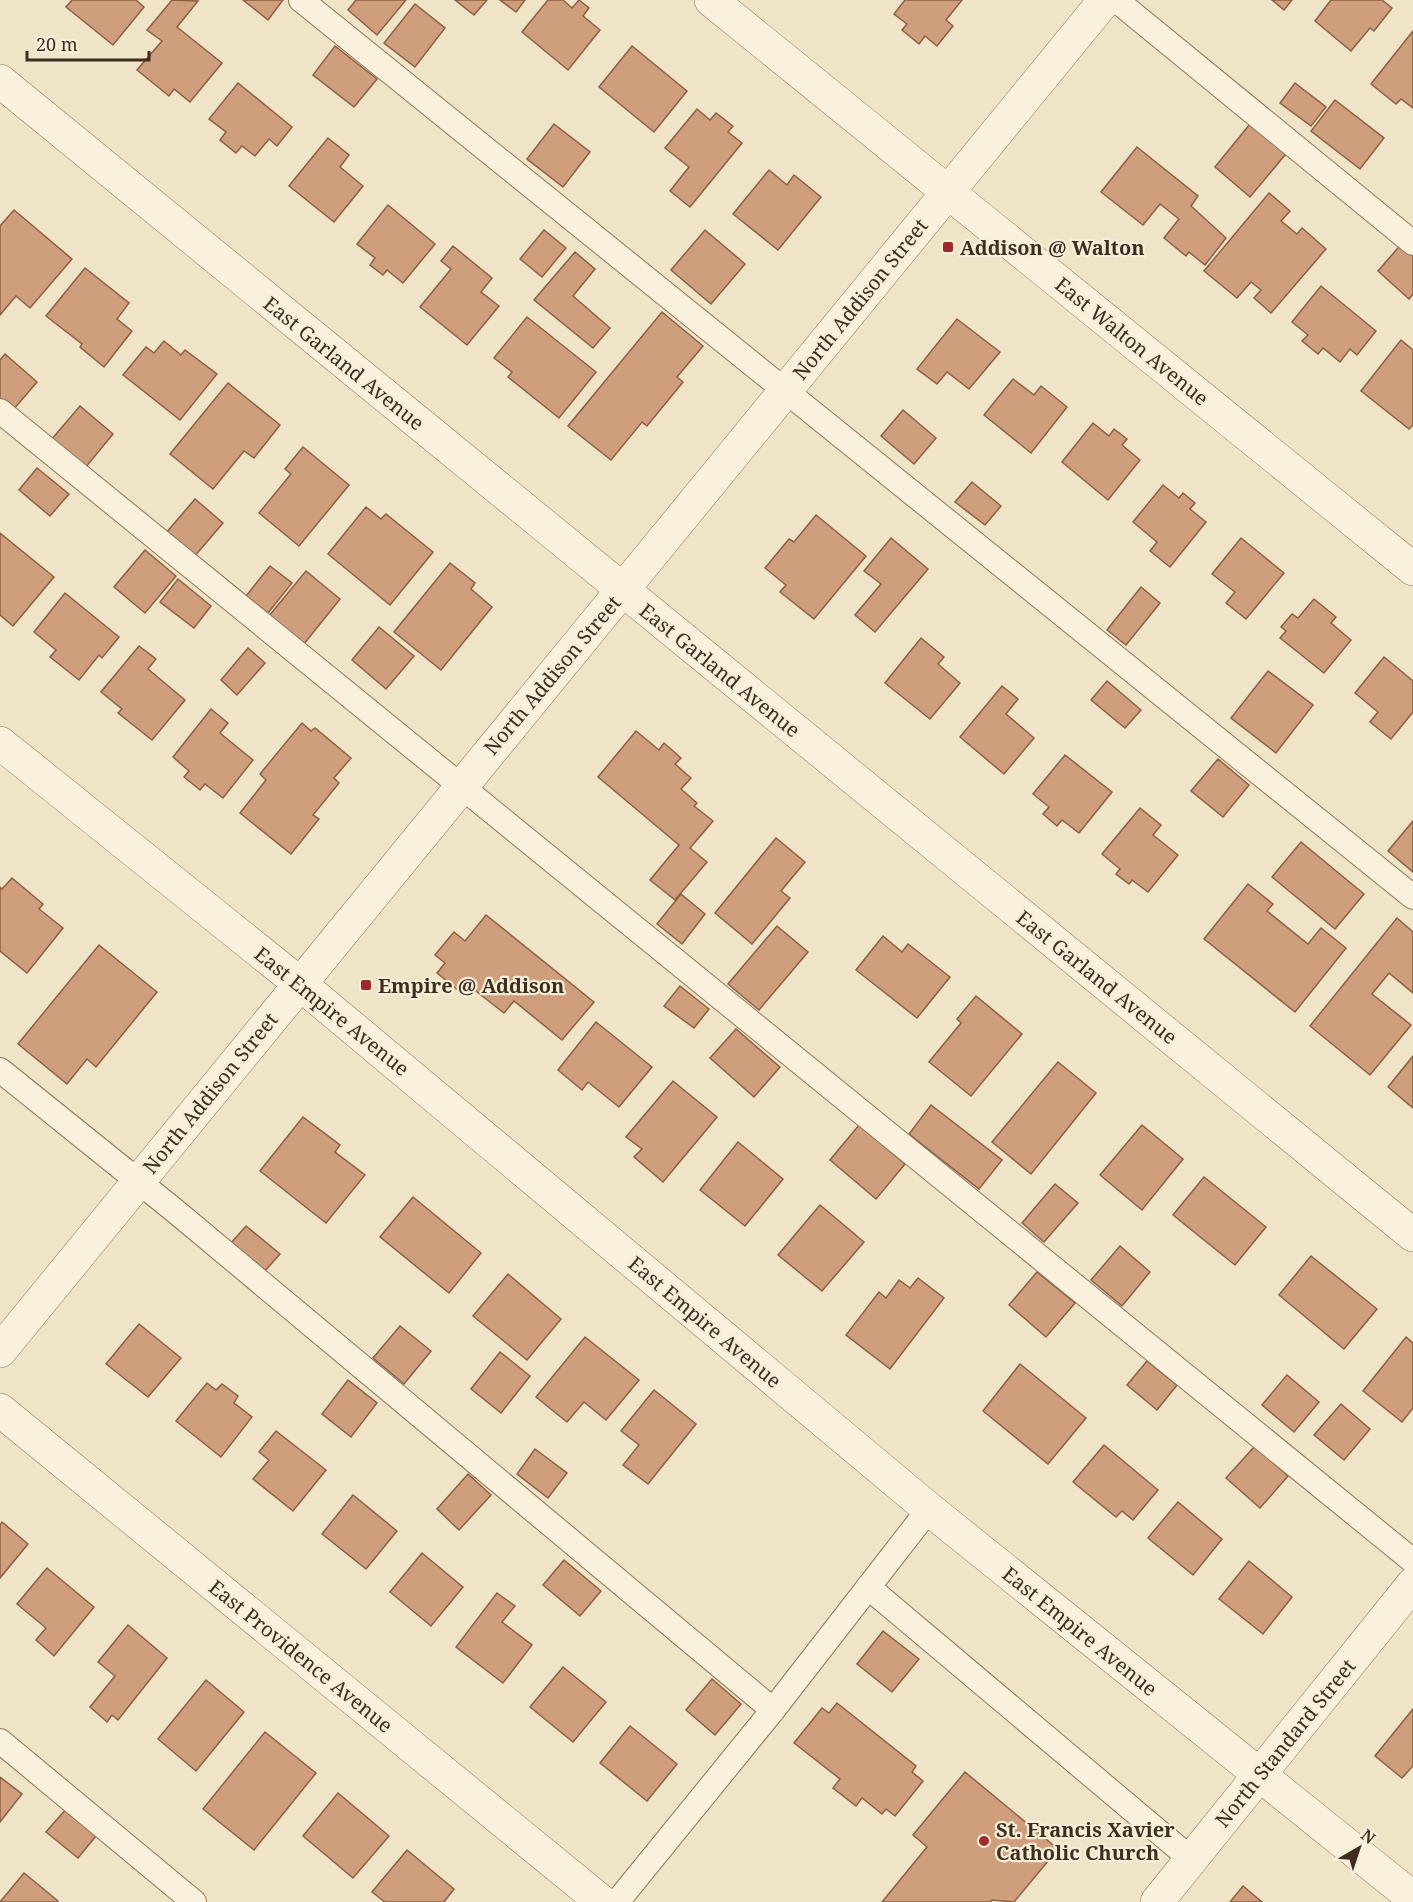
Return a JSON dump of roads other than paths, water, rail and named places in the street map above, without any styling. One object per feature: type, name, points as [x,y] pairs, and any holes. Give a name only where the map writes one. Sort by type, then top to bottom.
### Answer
[{"type":"street","name":"East Walton Avenue","points":[[711,0],[1413,569]]},
{"type":"street","name":"North Addison Street","points":[[0,1351],[1105,0]]},
{"type":"street","name":"East Garland Avenue","points":[[0,81],[1413,1236]]},
{"type":"street","name":"East Empire Avenue","points":[[0,743],[299,983],[929,1509],[1413,1898]]},
{"type":"street","name":"East Providence Avenue","points":[[0,1410],[602,1902]]},
{"type":"street","name":"North Standard Street","points":[[1157,1902],[1413,1584]]},
{"type":"lane","points":[[301,0],[1413,897]]},
{"type":"lane","points":[[1116,0],[1413,243]]},
{"type":"lane","points":[[0,411],[1413,1561]]},
{"type":"lane","points":[[0,1070],[139,1182],[773,1710]]},
{"type":"lane","points":[[617,1902],[773,1710],[929,1509]]},
{"type":"lane","points":[[868,1587],[1191,1859]]},
{"type":"lane","points":[[0,1741],[194,1902]]},
{"type":"place","name":"Addison @ Walton","points":[[948,247]]},
{"type":"place","name":"Empire @ Addison","points":[[366,985]]},
{"type":"place","name":"St. Francis Xavier Catholic Church","points":[[984,1841]]}]
